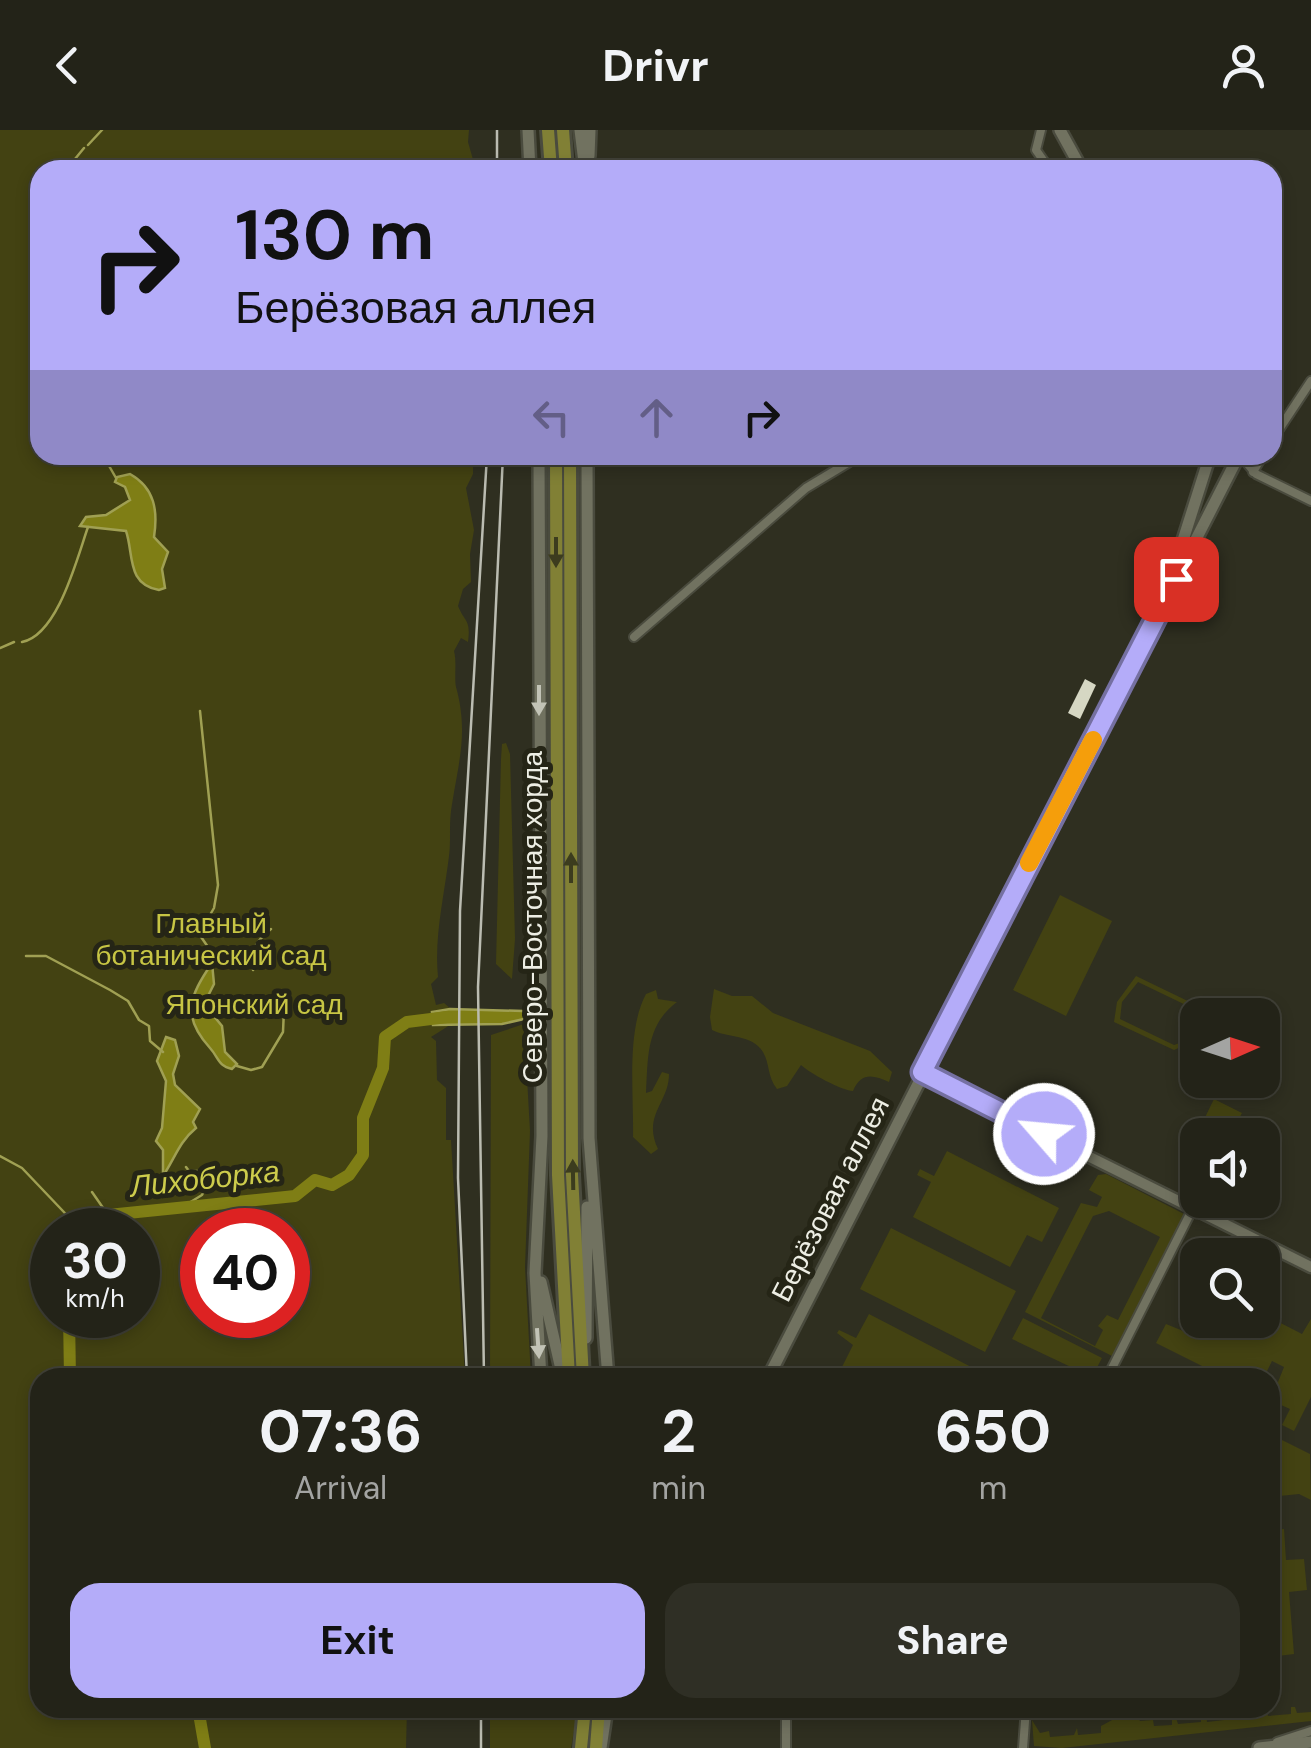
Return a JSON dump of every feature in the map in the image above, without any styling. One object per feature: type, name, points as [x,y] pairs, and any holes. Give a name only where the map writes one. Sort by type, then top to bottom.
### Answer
[{"type":"main road","points":[[528,130],[530,160]]},
{"type":"main road","points":[[548,130],[551,160]]},
{"type":"main road","points":[[563,130],[565,160]]},
{"type":"main road","points":[[580,130],[585,160]]},
{"type":"main road","points":[[588,160],[590,130]]},
{"type":"main road","points":[[1060,130],[1075,160]]},
{"type":"main road","points":[[539,465],[542,1136],[536,1238],[541,1368]]},
{"type":"main road","name":"Северо-Восточная хорда","points":[[556,465],[560,1265],[565,1368]]},
{"type":"main road","name":"Северо-Восточная хорда","points":[[570,465],[574,1265],[583,1368]]},
{"type":"main road","points":[[584,1368],[590,1138],[586,465]]},
{"type":"main road","points":[[1164,603],[1207,465]]},
{"type":"main road","name":"Берёзовая аллея","points":[[773,1368],[1235,465]]},
{"type":"main road","points":[[590,1138],[607,1368]]},
{"type":"main road","points":[[536,1238],[542,1288],[563,1368]]},
{"type":"main road","points":[[583,1748],[586,1718]]},
{"type":"main road","points":[[598,1748],[599,1718]]},
{"type":"main road","points":[[598,1748],[605,1718]]},
{"type":"main road","points":[[1260,1748],[1311,1742]]},
{"type":"street","points":[[1041,130],[1036,150],[1043,160]]},
{"type":"street","points":[[1282,423],[1311,381]]},
{"type":"street","points":[[634,637],[806,488],[844,465]]},
{"type":"street","points":[[1247,465],[1252,472],[1311,501]]},
{"type":"street","points":[[1252,472],[1257,465]]},
{"type":"street","points":[[922,1072],[1180,1201]]},
{"type":"street","points":[[1112,1368],[1188,1218]]},
{"type":"street","points":[[1213,1218],[1311,1267]]},
{"type":"street","points":[[786,1718],[786,1748]]},
{"type":"street","points":[[1023,1748],[1025,1718]]},
{"type":"street","points":[[1260,1748],[1311,1731]]},
{"type":"green space","name":"Главный ботанический сад","points":[[0,130],[469,130],[473,160],[30,160],[30,465],[473,465],[466,488],[474,530],[471,582],[463,589],[458,606],[468,625],[468,642],[461,638],[454,651],[462,719],[461,749],[438,932],[438,977],[431,984],[436,1005],[444,1003],[450,1008],[450,1025],[431,1037],[436,1041],[437,1080],[446,1088],[446,1140],[451,1140],[464,1368],[30,1368],[30,1718],[407,1718],[406,1748],[0,1748]]},
{"type":"green space","points":[[506,743],[510,754],[515,939],[512,979],[496,964],[501,759],[502,744]]},
{"type":"green space","points":[[1060,895],[1112,921],[1066,1016],[1013,990]]},
{"type":"green space","points":[[1136,976],[1182,998],[1180,1002],[1138,982],[1122,1002],[1120,1019],[1174,1045],[1180,1043],[1174,1050],[1114,1022],[1117,1002]]},
{"type":"green space","points":[[714,989],[732,996],[752,996],[773,1013],[870,1051],[892,1072],[889,1082],[868,1077],[853,1091],[826,1081],[801,1065],[787,1086],[777,1089],[758,1046],[712,1030]]},
{"type":"green space","points":[[656,990],[658,999],[677,1002],[659,1021],[649,1054],[646,1093],[652,1091],[662,1072],[669,1074],[654,1118],[658,1149],[651,1154],[633,1137],[632,1063],[640,1009],[646,994]]},
{"type":"green space","points":[[524,1024],[530,1131],[525,1267],[531,1368],[490,1368],[491,1035]]},
{"type":"green space","points":[[1214,1099],[1242,1113],[1239,1118],[1205,1118]]},
{"type":"green space","points":[[947,1151],[1059,1208],[1042,1242],[1027,1235],[1010,1267],[913,1217],[931,1182],[917,1175],[920,1169],[934,1176]]},
{"type":"green space","points":[[1106,1174],[1180,1212],[1182,1218],[1114,1357],[1025,1312],[1081,1203],[1097,1207],[1102,1197],[1089,1190],[1098,1175]],"holes":[[[1109,1211],[1160,1237],[1118,1320],[1107,1315],[1098,1326],[1103,1330],[1095,1346],[1041,1318],[1093,1216]]]},
{"type":"green space","points":[[891,1228],[1016,1291],[985,1352],[860,1289]]},
{"type":"green space","points":[[869,1314],[973,1368],[842,1368],[853,1345],[837,1333],[839,1330],[856,1338]]},
{"type":"green space","points":[[1023,1318],[1102,1358],[1097,1368],[1073,1368],[1012,1339]]},
{"type":"green space","points":[[1311,1319],[1311,1397],[1294,1431],[1282,1425],[1290,1409],[1280,1404],[1284,1367],[1272,1361],[1268,1368],[1206,1368],[1156,1343],[1166,1324],[1180,1330],[1180,1338],[1280,1338],[1280,1323],[1302,1334]]},
{"type":"green space","points":[[1280,1439],[1310,1454],[1311,1500],[1299,1494],[1280,1496]]},
{"type":"green space","points":[[1280,1529],[1284,1529],[1286,1560],[1304,1559],[1307,1590],[1289,1592],[1294,1654],[1280,1656]]},
{"type":"green space","points":[[1291,1707],[1297,1713],[1311,1712],[1311,1721],[1062,1748],[1034,1746],[1032,1720],[1040,1733],[1049,1731],[1050,1737],[1074,1735],[1077,1728],[1078,1735],[1101,1733],[1101,1726],[1114,1718],[1153,1720],[1154,1726],[1172,1725],[1172,1718],[1178,1724],[1201,1722],[1201,1718],[1206,1718],[1207,1722],[1291,1714]]},
{"type":"green space","points":[[490,1718],[576,1718],[571,1748],[490,1748]]},
{"type":"shaded area","points":[[130,474],[150,493],[155,509],[154,537],[168,552],[162,569],[165,588],[159,590],[148,587],[136,575],[126,531],[80,526],[86,517],[106,515],[130,500],[125,487],[115,482],[117,477]]},
{"type":"shaded area","points":[[212,963],[214,984],[204,1004],[222,1026],[225,1052],[237,1064],[232,1069],[219,1061],[201,1037],[192,1016],[194,996]]},
{"type":"shaded area","points":[[523,1011],[524,1019],[502,1024],[433,1025],[432,1012]]},
{"type":"shaded area","points":[[166,1037],[175,1040],[179,1056],[173,1074],[175,1085],[200,1109],[193,1122],[196,1128],[163,1176],[163,1150],[156,1141],[162,1128],[166,1081],[157,1061]]},
{"type":"building","points":[[1085,679],[1096,685],[1080,719],[1068,713]]},
{"type":"waterway","points":[[88,145],[102,130]]},
{"type":"waterway","points":[[74,160],[84,148]]},
{"type":"waterway","points":[[109,465],[116,478]]},
{"type":"waterway","points":[[22,642],[35,636],[56,611],[88,527]]},
{"type":"waterway","points":[[0,648],[14,642]]},
{"type":"waterway","points":[[200,711],[218,885],[214,908],[199,934],[212,963]]},
{"type":"waterway","points":[[253,970],[255,947],[271,929]]},
{"type":"waterway","points":[[26,956],[46,956],[128,1001],[139,1020],[149,1026],[150,1041],[163,1052]]},
{"type":"waterway","points":[[237,1066],[251,1070],[262,1067],[283,1032],[284,1009]]},
{"type":"waterway","name":"Лихоборка","points":[[160,1210],[295,1196],[315,1180],[332,1185],[349,1175],[363,1155],[363,1118],[383,1068],[385,1037],[407,1022],[447,1017]]},
{"type":"waterway","points":[[0,1156],[22,1168],[60,1208]]},
{"type":"waterway","points":[[184,1206],[202,1195],[209,1181],[202,1171],[189,1171],[186,1167]]},
{"type":"waterway","points":[[92,1192],[103,1208]]},
{"type":"waterway","name":"Лихоборка","points":[[69,1338],[70,1368]]},
{"type":"waterway","name":"Лихоборка","points":[[200,1718],[205,1748]]},
{"type":"railway","points":[[497,130],[497,160]]},
{"type":"railway","points":[[467,1368],[458,1178],[460,911],[486,465]]},
{"type":"railway","points":[[484,1368],[478,987],[503,465]]},
{"type":"railway","points":[[481,1718],[481,1748]]},
{"type":"slow traffic","points":[[1029,863],[1093,740]]},
{"type":"route","points":[[1044,1134],[922,1072],[1176,579]]},
{"type":"park label","name":"Японский сад","points":[[254,1004]]}]
